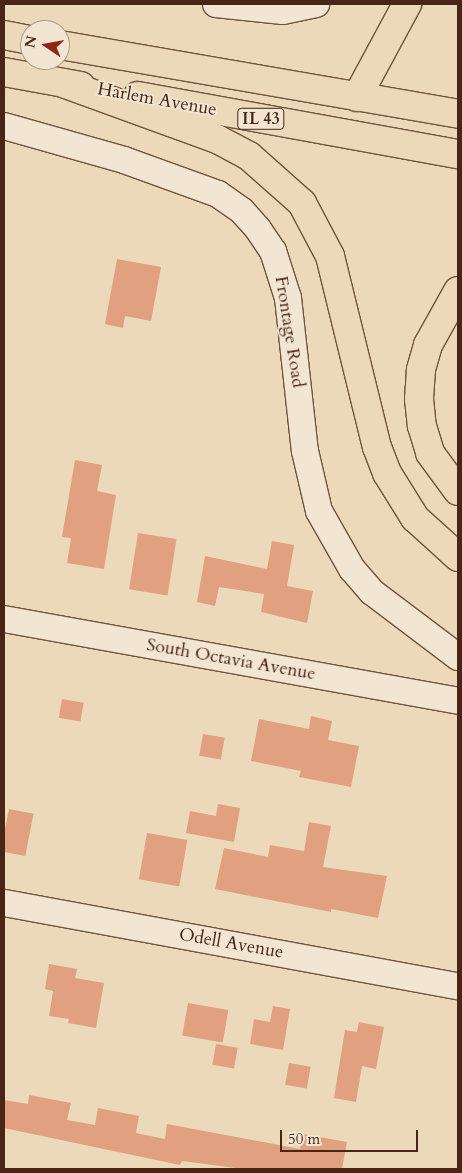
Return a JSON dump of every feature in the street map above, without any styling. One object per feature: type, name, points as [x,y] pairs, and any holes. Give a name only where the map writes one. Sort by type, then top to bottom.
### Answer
[{"type":"main road","points":[[357,98],[407,4]]},
{"type":"main road","points":[[4,35],[20,38]]},
{"type":"main road","name":"IL 43","points":[[70,47],[458,114]]},
{"type":"main road","name":"Harlem Avenue","points":[[4,72],[458,154]]},
{"type":"main road","points":[[63,83],[217,139],[249,156],[302,203],[330,256],[377,447],[387,473],[415,518],[458,557]]},
{"type":"main road","points":[[458,291],[428,345],[420,370],[419,399],[430,453],[458,491]]},
{"type":"street","points":[[216,4],[283,11],[316,4]]},
{"type":"street","name":"Frontage Road","points":[[4,126],[124,160],[218,194],[242,211],[258,229],[273,251],[288,298],[304,451],[319,511],[352,569],[372,592],[458,657]]},
{"type":"street","name":"South Octavia Avenue","points":[[4,619],[458,701]]},
{"type":"street","name":"Odell Avenue","points":[[4,902],[458,986]]},
{"type":"building","points":[[117,259],[161,267],[151,321],[125,316],[123,328],[105,324]]},
{"type":"building","points":[[75,460],[102,465],[97,491],[116,495],[104,569],[67,563],[71,538],[62,537]]},
{"type":"building","points":[[138,533],[177,539],[168,595],[129,589]]},
{"type":"building","points":[[272,541],[294,545],[287,586],[313,591],[307,623],[261,612],[264,594],[219,587],[215,606],[197,602],[205,556],[267,569]]},
{"type":"building","points":[[62,699],[84,703],[80,722],[59,718]]},
{"type":"building","points":[[311,716],[332,721],[328,740],[359,746],[351,787],[299,777],[301,771],[251,761],[259,719],[309,729]]},
{"type":"building","points":[[203,734],[225,738],[221,759],[199,756]]},
{"type":"building","points":[[218,804],[240,808],[234,842],[186,833],[190,811],[216,816]]},
{"type":"building","points":[[9,809],[34,814],[25,856],[4,852],[4,835]]},
{"type":"building","points":[[309,822],[331,826],[323,867],[387,876],[378,918],[331,909],[331,912],[215,889],[224,848],[268,857],[270,845],[304,851]]},
{"type":"building","points":[[147,833],[187,840],[179,886],[139,879]]},
{"type":"building","points":[[49,964],[77,969],[75,978],[104,983],[96,1028],[68,1023],[69,1019],[49,1016],[53,991],[45,989]]},
{"type":"building","points":[[188,1003],[228,1010],[223,1043],[182,1035]]},
{"type":"building","points":[[273,1006],[290,1009],[283,1050],[250,1044],[254,1019],[270,1022]]},
{"type":"building","points":[[359,1022],[384,1027],[376,1069],[362,1066],[356,1102],[334,1098],[345,1030],[357,1032]]},
{"type":"building","points":[[216,1044],[238,1048],[234,1069],[212,1065]]},
{"type":"building","points":[[289,1063],[311,1067],[307,1088],[285,1085]]},
{"type":"building","points":[[29,1095],[71,1103],[67,1120],[95,1125],[98,1108],[139,1116],[136,1133],[165,1139],[167,1124],[300,1149],[303,1134],[347,1142],[342,1169],[243,1169],[182,1161],[180,1165],[4,1128],[4,1100],[28,1104]]}]
